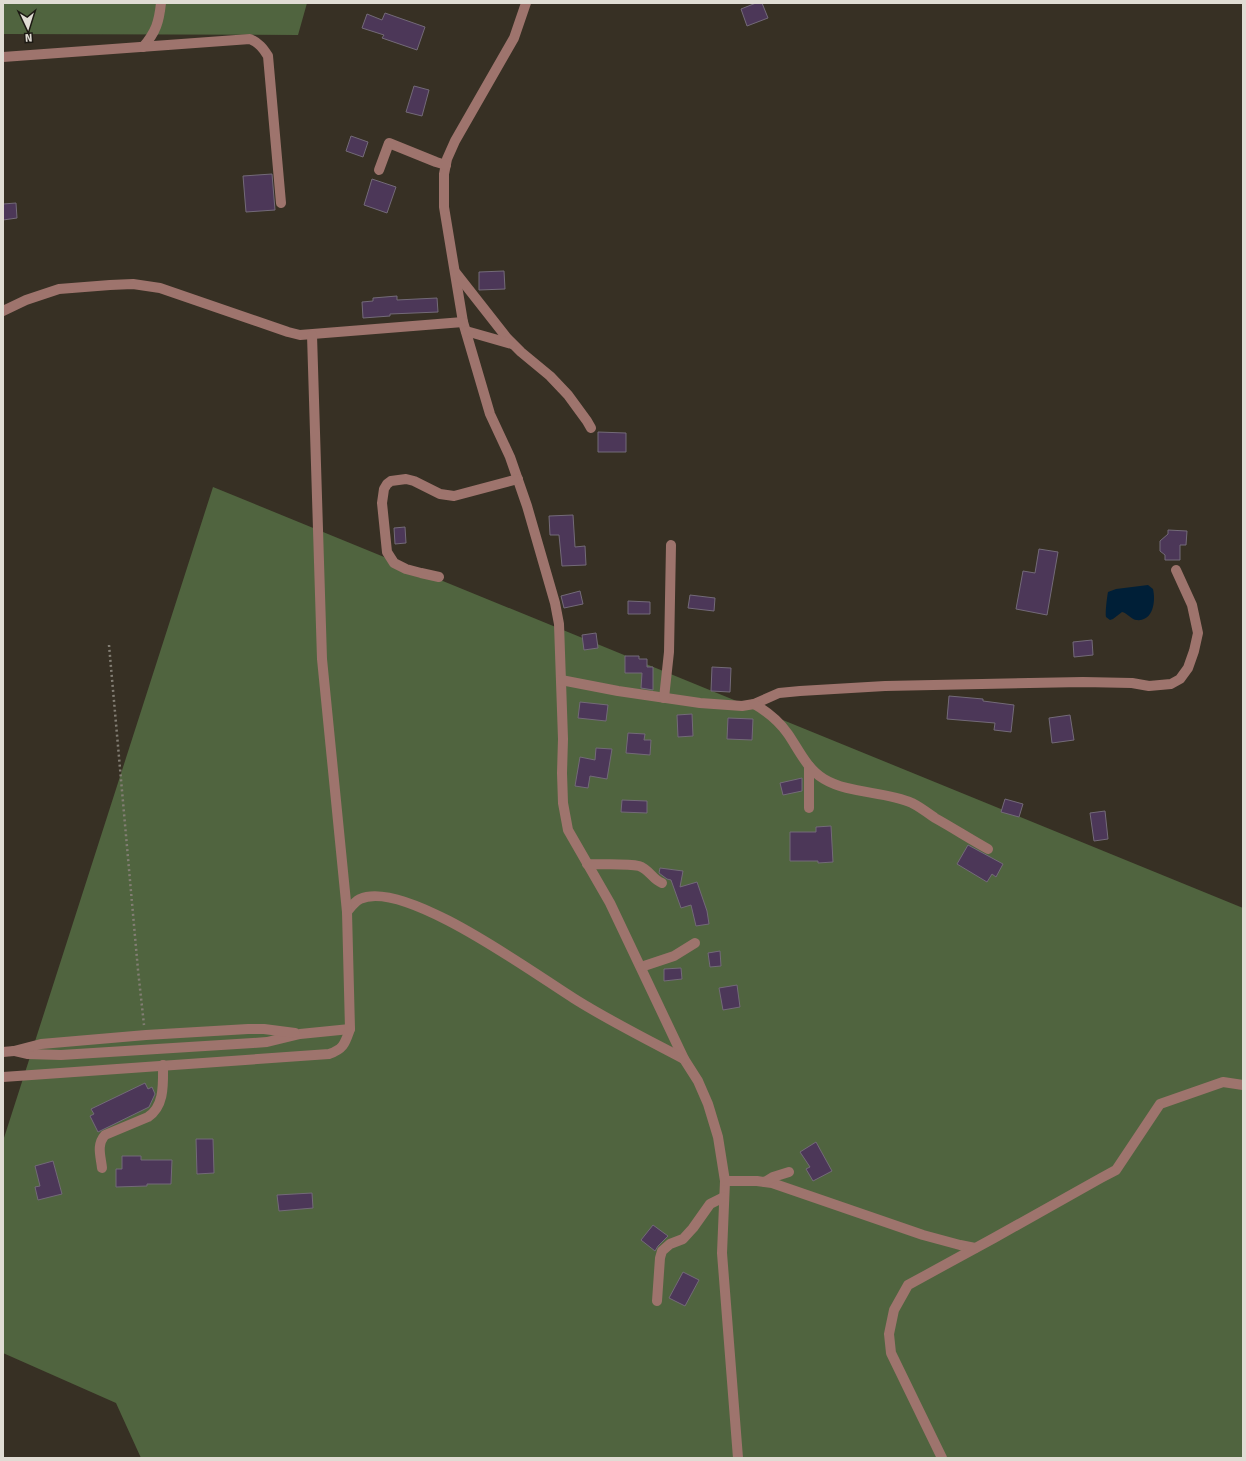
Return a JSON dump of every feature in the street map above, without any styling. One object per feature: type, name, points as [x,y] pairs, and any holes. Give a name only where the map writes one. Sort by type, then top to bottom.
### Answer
[{"type":"street","points":[[143,47],[150,39],[158,25],[161,3]]},
{"type":"street","points":[[526,3],[514,38],[455,141],[446,164],[444,174],[444,207],[464,326],[490,414],[518,479],[555,603],[559,624],[561,680],[563,738],[562,803],[568,830],[610,903],[684,1059],[698,1081],[708,1104],[718,1137],[725,1181],[722,1253],[738,1458]]},
{"type":"street","points":[[3,57],[250,39],[258,42],[264,48],[268,56],[280,203]]},
{"type":"street","points":[[378,170],[389,143],[436,162],[446,164]]},
{"type":"street","points":[[455,271],[512,344],[550,376],[568,395],[591,428]]},
{"type":"street","points":[[3,310],[58,289],[110,284],[133,284],[160,288],[300,335],[464,326],[512,344]]},
{"type":"street","points":[[3,1077],[329,1054],[341,1049],[344,1046],[350,1029],[347,912],[322,659],[312,335]]},
{"type":"street","points":[[439,577],[421,574],[406,569],[394,563],[387,552],[382,503],[384,489],[387,484],[391,481],[406,479],[414,481],[440,494],[454,496],[518,479]]},
{"type":"street","points":[[664,698],[669,652],[671,545]]},
{"type":"street","points":[[561,680],[618,691],[729,706],[754,704],[779,693],[885,686],[1084,682],[1132,683],[1149,686],[1171,684],[1180,679],[1188,668],[1198,634],[1192,605],[1176,570]]},
{"type":"street","points":[[754,704],[770,714],[788,732],[809,766],[823,779],[833,784],[912,803],[988,849]]},
{"type":"street","points":[[809,766],[809,808]]},
{"type":"street","points":[[588,864],[640,866],[650,873],[657,881],[662,883]]},
{"type":"street","points":[[347,912],[352,904],[360,899],[378,897],[401,901],[431,912],[469,932],[608,1018],[684,1059]]},
{"type":"street","points":[[641,968],[674,956],[695,943]]},
{"type":"street","points":[[14,1052],[41,1044],[146,1036],[264,1029],[300,1034]]},
{"type":"street","points":[[3,1052],[61,1055],[253,1043],[300,1034],[350,1029]]},
{"type":"street","points":[[102,1168],[99,1145],[101,1139],[105,1135],[148,1117],[154,1113],[158,1107],[163,1089],[163,1065]]},
{"type":"street","points":[[942,1458],[891,1353],[889,1334],[894,1310],[908,1285],[1116,1170],[1160,1104],[1223,1082],[1243,1085]]},
{"type":"street","points":[[765,1182],[773,1177],[789,1172]]},
{"type":"street","points":[[725,1181],[757,1181],[788,1188],[929,1237],[975,1248]]},
{"type":"street","points":[[657,1301],[660,1258],[662,1251],[670,1244],[683,1239],[710,1204],[724,1197]]},
{"type":"path","points":[[109,645],[138,970],[146,1036]]},
{"type":"green space","points":[[3,3],[307,3],[298,35],[3,34]]},
{"type":"green space","points":[[213,487],[1243,908],[1243,1458],[141,1458],[116,1403],[3,1353],[3,1141]]},
{"type":"water","points":[[1148,585],[1153,589],[1154,600],[1152,610],[1146,618],[1136,620],[1122,612],[1110,620],[1106,617],[1108,592],[1116,589]]},
{"type":"building","points":[[756,3],[762,3],[768,18],[747,26],[741,9]]},
{"type":"building","points":[[385,13],[425,27],[417,50],[382,38],[384,35],[362,28],[367,14],[382,20]]},
{"type":"building","points":[[414,86],[429,90],[422,116],[406,112]]},
{"type":"building","points":[[351,136],[368,142],[363,157],[346,151]]},
{"type":"building","points":[[272,174],[275,210],[246,212],[243,176]]},
{"type":"building","points":[[372,179],[396,187],[387,213],[364,205]]},
{"type":"building","points":[[16,203],[17,218],[3,220],[3,204]]},
{"type":"building","points":[[504,271],[505,289],[479,290],[479,272]]},
{"type":"building","points":[[397,296],[397,300],[437,298],[438,312],[390,314],[390,316],[363,318],[362,302],[373,301],[373,298]]},
{"type":"building","points":[[598,432],[626,433],[626,452],[598,452]]},
{"type":"building","points":[[573,515],[575,547],[585,546],[586,565],[562,566],[559,535],[550,535],[549,516]]},
{"type":"building","points":[[405,527],[406,543],[395,544],[394,528]]},
{"type":"building","points":[[1168,530],[1187,531],[1186,545],[1180,545],[1180,560],[1165,560],[1165,555],[1160,551],[1160,541],[1168,534]]},
{"type":"building","points":[[1039,549],[1058,552],[1047,615],[1016,609],[1023,571],[1035,573]]},
{"type":"building","points":[[580,591],[583,604],[564,608],[561,596]]},
{"type":"building","points":[[690,595],[715,598],[714,611],[688,608]]},
{"type":"building","points":[[628,601],[650,602],[650,614],[628,614]]},
{"type":"building","points":[[596,633],[598,648],[584,650],[582,635]]},
{"type":"building","points":[[1092,640],[1093,655],[1074,657],[1073,642]]},
{"type":"building","points":[[625,656],[639,656],[639,659],[647,659],[647,667],[653,667],[653,690],[641,688],[642,673],[625,673]]},
{"type":"building","points":[[712,667],[731,668],[730,692],[711,691]]},
{"type":"building","points":[[949,696],[983,699],[983,701],[1014,705],[1011,732],[994,730],[995,723],[947,719]]},
{"type":"building","points":[[580,702],[608,705],[606,721],[578,718]]},
{"type":"building","points":[[692,714],[693,736],[678,737],[677,715]]},
{"type":"building","points":[[1070,715],[1074,740],[1052,743],[1049,718]]},
{"type":"building","points":[[728,718],[753,719],[752,740],[727,739]]},
{"type":"building","points":[[628,733],[645,734],[644,740],[651,740],[650,755],[626,753]]},
{"type":"building","points":[[596,748],[612,749],[607,779],[590,776],[588,788],[575,786],[580,757],[595,760]]},
{"type":"building","points":[[802,778],[802,791],[783,795],[780,783]]},
{"type":"building","points":[[1005,799],[1023,804],[1019,817],[1001,812]]},
{"type":"building","points":[[622,800],[647,801],[647,813],[621,812]]},
{"type":"building","points":[[1105,811],[1108,839],[1094,841],[1090,813]]},
{"type":"building","points":[[831,826],[833,862],[818,863],[818,861],[790,861],[790,832],[816,832],[816,827]]},
{"type":"building","points":[[968,845],[1003,864],[996,877],[992,874],[987,882],[957,864]]},
{"type":"building","points":[[660,868],[683,871],[680,887],[697,882],[707,911],[709,924],[696,926],[691,905],[681,908],[671,880],[659,873]]},
{"type":"building","points":[[720,951],[721,966],[710,967],[708,953]]},
{"type":"building","points":[[681,968],[682,979],[664,981],[664,969]]},
{"type":"building","points":[[737,985],[740,1007],[723,1010],[719,988]]},
{"type":"building","points":[[145,1083],[148,1089],[152,1087],[155,1094],[149,1107],[98,1132],[90,1116],[94,1114],[91,1109]]},
{"type":"building","points":[[196,1139],[213,1139],[214,1173],[197,1174]]},
{"type":"building","points":[[816,1142],[832,1171],[813,1181],[806,1169],[810,1167],[800,1152]]},
{"type":"building","points":[[122,1156],[141,1156],[141,1160],[172,1160],[171,1184],[147,1184],[147,1186],[116,1187],[116,1169],[122,1169]]},
{"type":"building","points":[[53,1161],[62,1194],[38,1200],[35,1187],[40,1186],[35,1166]]},
{"type":"building","points":[[312,1193],[313,1208],[279,1211],[277,1195]]},
{"type":"building","points":[[653,1225],[668,1236],[655,1251],[641,1240]]},
{"type":"building","points":[[683,1272],[699,1280],[685,1306],[669,1298]]}]
